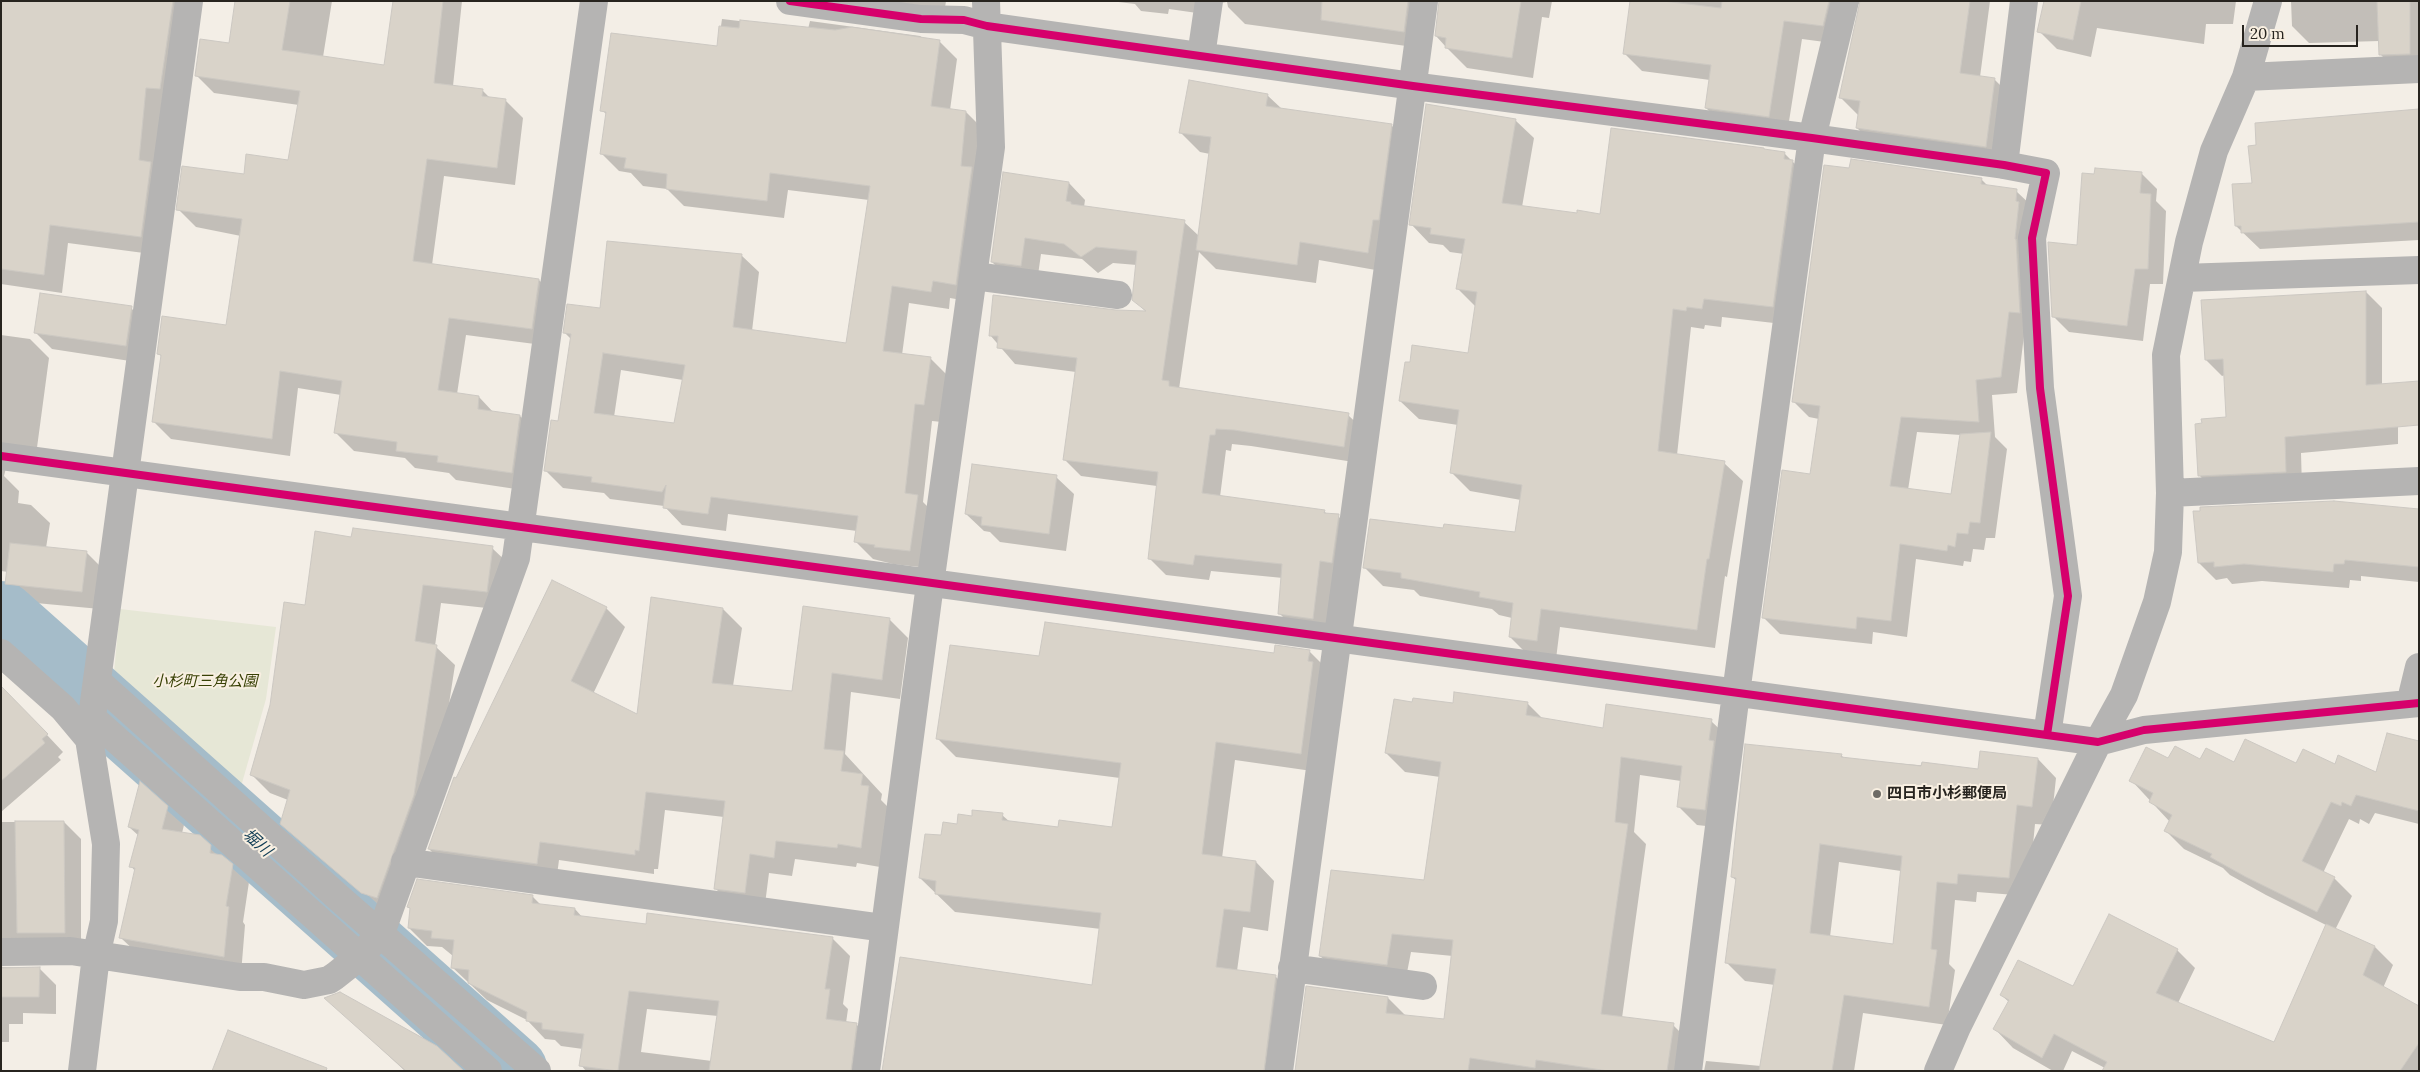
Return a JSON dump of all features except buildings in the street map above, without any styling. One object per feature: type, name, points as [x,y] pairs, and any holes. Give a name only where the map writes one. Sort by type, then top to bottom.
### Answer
[{"type":"street","points":[[82,1071],[96,956],[104,921],[106,844],[91,729],[190,1]]},
{"type":"street","points":[[1,952],[71,951],[240,977],[264,977],[304,985],[329,980],[370,944],[405,862],[516,558],[594,1]]},
{"type":"street","points":[[790,1],[922,19],[964,20],[986,14],[1201,56],[1413,86],[1812,138],[2004,165],[2046,173],[2032,238],[2040,388],[2068,596],[2047,735]]},
{"type":"street","points":[[1201,56],[1209,1]]},
{"type":"street","points":[[1279,1071],[1336,638],[1424,1]]},
{"type":"street","points":[[1688,1071],[1736,692],[1812,138],[1845,1]]},
{"type":"street","points":[[2004,165],[2024,1]]},
{"type":"street","points":[[1938,1071],[1957,1027],[2098,742],[2124,695],[2157,602],[2168,552],[2170,493],[2166,355],[2188,242],[2214,151],[2246,77],[2268,1]]},
{"type":"street","points":[[866,1071],[930,584],[992,147],[986,14]]},
{"type":"street","points":[[2246,77],[2419,69]]},
{"type":"street","points":[[2182,278],[2419,270]]},
{"type":"street","points":[[974,276],[1118,295]]},
{"type":"street","points":[[1,456],[2098,742],[2144,730],[2414,703],[2419,668]]},
{"type":"street","points":[[2170,493],[2419,481]]},
{"type":"street","points":[[1,653],[63,708],[537,1071]]},
{"type":"street","points":[[98,685],[370,944],[488,1071]]},
{"type":"street","points":[[405,862],[884,928]]},
{"type":"street","points":[[1292,968],[1422,986]]},
{"type":"green space","name":"小杉町三角公園","points":[[120,609],[276,627],[266,699],[238,797],[113,683]]},
{"type":"waterway","name":"堀川","points":[[1,616],[513,1071]]},
{"type":"cycle path","points":[[790,1],[921,19],[964,20],[987,26],[1413,86],[1812,138],[2004,165],[2046,173],[2032,238],[2040,388],[2068,596],[2047,735]]},
{"type":"cycle path","points":[[1,456],[2098,742],[2144,730],[2419,703]]},
{"type":"place","name":"四日市小杉郵便局","points":[[1877,794]]}]
